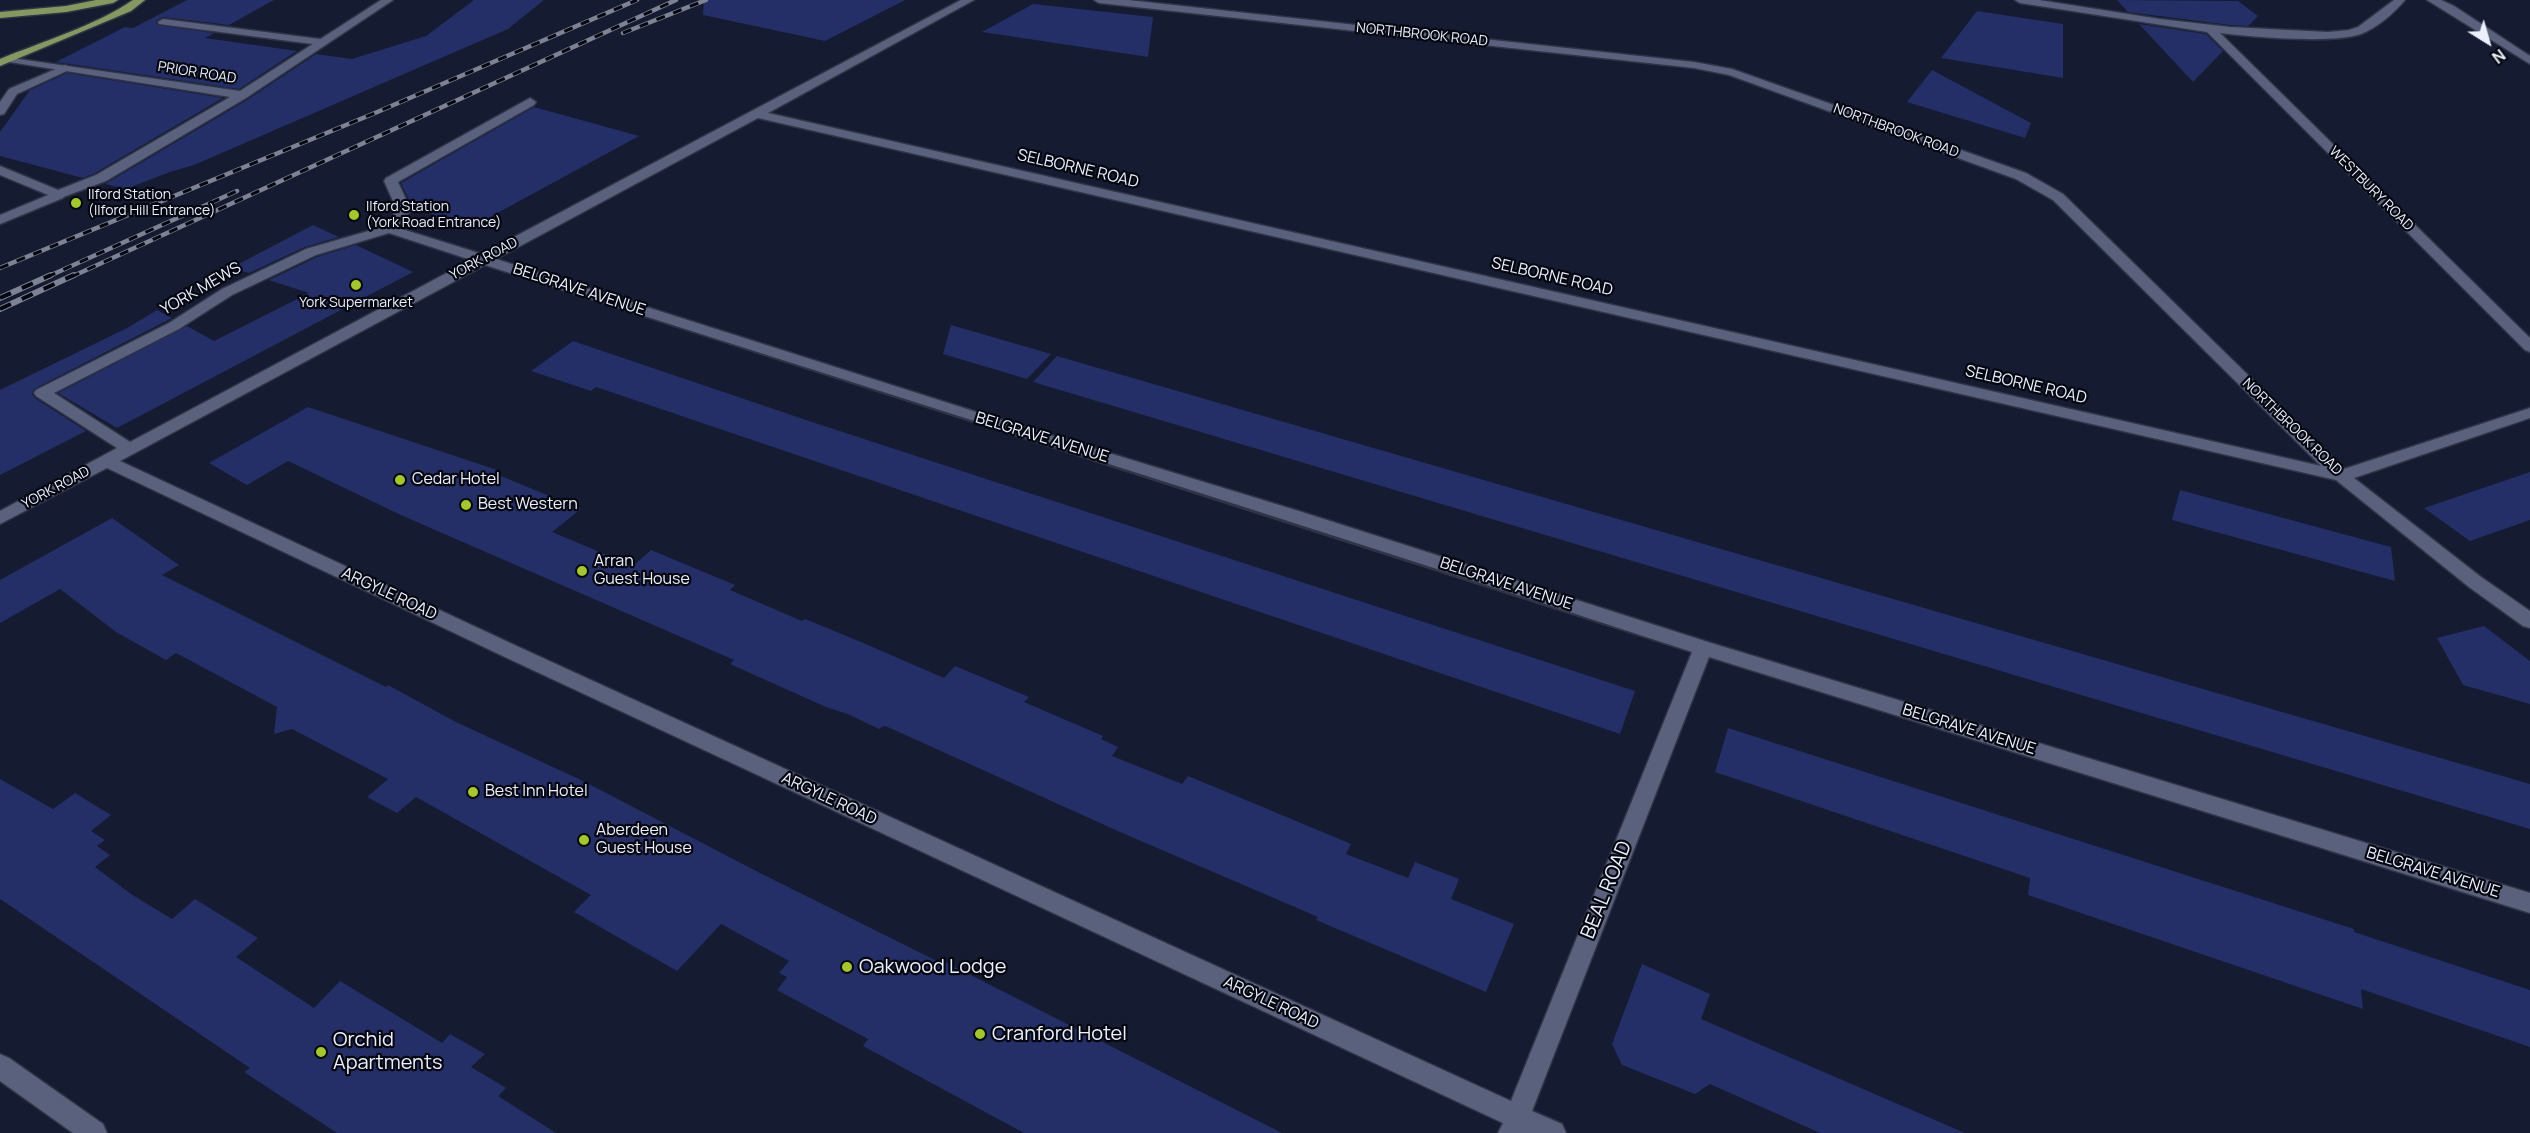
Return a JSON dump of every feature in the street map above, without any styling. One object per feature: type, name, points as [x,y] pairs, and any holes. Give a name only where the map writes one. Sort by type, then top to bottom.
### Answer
[{"type":"main road","points":[[0,15],[66,9],[113,0]]},
{"type":"main road","points":[[5,61],[127,9],[140,0]]},
{"type":"main road","points":[[18,14],[49,24],[50,33],[34,49]]},
{"type":"street","name":"PRIOR ROAD","points":[[5,61],[242,95],[305,56],[320,42],[388,0]]},
{"type":"street","name":"YORK ROAD","points":[[0,518],[969,0]]},
{"type":"street","name":"NORTHBROOK ROAD","points":[[1099,0],[1694,65],[1732,72],[2020,176],[2058,197],[2341,476],[2475,582],[2530,621]]},
{"type":"street","points":[[2020,0],[2211,30],[2256,34],[2353,33],[2366,28],[2400,0]]},
{"type":"street","points":[[2432,0],[2450,8],[2530,61]]},
{"type":"street","points":[[163,22],[320,42]]},
{"type":"street","name":"WESTBURY ROAD","points":[[2211,30],[2530,347]]},
{"type":"street","points":[[0,111],[14,92],[65,68]]},
{"type":"street","points":[[0,220],[101,178],[242,95]]},
{"type":"street","points":[[483,260],[389,229],[404,210],[391,181],[530,102]]},
{"type":"street","name":"SELBORNE ROAD","points":[[754,113],[2341,476]]},
{"type":"street","points":[[0,170],[58,195]]},
{"type":"street","name":"YORK MEWS","points":[[130,449],[42,393],[174,326],[227,292],[311,252],[389,229]]},
{"type":"street","name":"BELGRAVE AVENUE","points":[[483,260],[1005,427],[1296,516],[1703,648],[2530,903]]},
{"type":"street","points":[[2341,476],[2530,413]]},
{"type":"street","name":"ARGYLE ROAD","points":[[107,461],[1514,1125],[1553,1133]]},
{"type":"street","name":"BEAL ROAD","points":[[1514,1125],[1703,648]]},
{"type":"street","points":[[0,1066],[94,1133]]},
{"type":"building","points":[[187,0],[274,0],[229,25],[163,17],[156,21],[157,25],[214,33],[205,38],[297,51],[239,89],[56,62],[125,27],[133,28]]},
{"type":"building","points":[[474,0],[544,0],[508,29],[194,165],[126,189],[105,184],[247,100],[316,54],[352,59],[426,36]]},
{"type":"building","points":[[704,0],[905,0],[825,41],[703,15]]},
{"type":"building","points":[[2117,0],[2238,1],[2258,16],[2248,26],[2230,25],[2128,12]]},
{"type":"building","points":[[1033,4],[1153,17],[1148,57],[982,32]]},
{"type":"building","points":[[1977,11],[2063,24],[2063,78],[1941,58]]},
{"type":"building","points":[[2139,24],[2206,34],[2223,51],[2193,82]]},
{"type":"building","points":[[1932,70],[2031,123],[2025,138],[1907,102]]},
{"type":"building","points":[[67,73],[223,98],[83,178],[0,156],[0,132],[30,90]]},
{"type":"building","points":[[534,107],[639,136],[468,229],[412,206],[401,183]]},
{"type":"building","points":[[313,225],[339,237],[305,247],[249,273],[231,268]]},
{"type":"building","points":[[356,245],[413,272],[117,428],[58,393],[187,326],[214,341],[309,293],[269,280],[317,257]]},
{"type":"building","points":[[157,310],[172,318],[34,389],[32,394],[35,398],[86,431],[0,475],[0,390],[127,328]]},
{"type":"building","points":[[951,325],[1051,354],[1027,379],[943,354]]},
{"type":"building","points":[[573,341],[809,421],[1635,691],[1620,734],[596,387],[591,391],[531,371]]},
{"type":"building","points":[[1057,356],[2530,784],[2530,829],[1033,382]]},
{"type":"building","points":[[308,407],[500,471],[496,474],[581,509],[552,532],[633,566],[651,550],[735,585],[730,590],[944,678],[955,666],[1029,697],[1024,702],[1103,736],[1101,739],[1118,747],[1112,756],[1182,784],[1188,776],[1351,844],[1346,854],[1408,878],[1415,862],[1459,879],[1451,899],[1514,924],[1486,992],[1316,920],[1318,917],[1120,832],[890,728],[884,726],[879,729],[848,714],[826,707],[730,664],[734,660],[403,516],[288,461],[247,485],[209,463]]},
{"type":"building","points":[[2530,472],[2530,520],[2470,541],[2424,508]]},
{"type":"building","points":[[2180,490],[2391,547],[2395,581],[2172,520]]},
{"type":"building","points":[[112,518],[179,565],[162,575],[386,687],[388,685],[454,721],[583,781],[764,875],[941,963],[943,961],[1282,1133],[1024,1133],[863,1046],[868,1039],[777,990],[787,977],[779,973],[789,961],[721,924],[677,971],[574,912],[591,895],[416,797],[397,813],[367,797],[388,779],[292,729],[274,734],[277,707],[176,653],[166,660],[116,632],[60,589],[0,623],[0,580]]},
{"type":"building","points":[[2484,626],[2530,661],[2530,704],[2463,685],[2437,638]]},
{"type":"building","points":[[1728,728],[2354,929],[2354,932],[2530,990],[2530,1047],[2361,989],[2363,1009],[2028,895],[2030,878],[1715,772]]},
{"type":"building","points":[[0,779],[53,809],[75,793],[111,815],[91,831],[105,840],[97,846],[110,855],[95,867],[131,894],[172,919],[195,899],[258,938],[236,957],[314,1008],[340,981],[442,1043],[450,1034],[485,1054],[471,1067],[506,1088],[498,1096],[556,1133],[337,1133],[244,1072],[250,1068],[0,899]]},
{"type":"building","points":[[1642,964],[1710,994],[1701,1019],[1965,1133],[1820,1133],[1710,1084],[1695,1094],[1622,1065],[1612,1044]]},
{"type":"railway","points":[[0,268],[375,113],[637,0]]},
{"type":"railway","points":[[71,277],[676,0]]},
{"type":"railway","points":[[623,33],[706,0]]},
{"type":"railway","points":[[47,277],[237,191]]},
{"type":"railway","points":[[0,298],[51,275]]},
{"type":"railway","points":[[0,309],[74,275]]},
{"type":"place","name":"Ilford Station (Ilford Hill Entrance)","points":[[76,203]]},
{"type":"place","name":"Ilford Station (York Road Entrance)","points":[[354,215]]},
{"type":"place","name":"York Supermarket","points":[[356,285]]},
{"type":"place","name":"Cedar Hotel","points":[[400,480]]},
{"type":"place","name":"Best Western","points":[[466,505]]},
{"type":"place","name":"Arran Guest House","points":[[582,571]]},
{"type":"place","name":"Best Inn Hotel","points":[[473,792]]},
{"type":"place","name":"Aberdeen Guest House","points":[[584,840]]},
{"type":"place","name":"Oakwood Lodge","points":[[847,967]]},
{"type":"place","name":"Cranford Hotel","points":[[980,1034]]},
{"type":"place","name":"Orchid Apartments","points":[[321,1052]]}]
